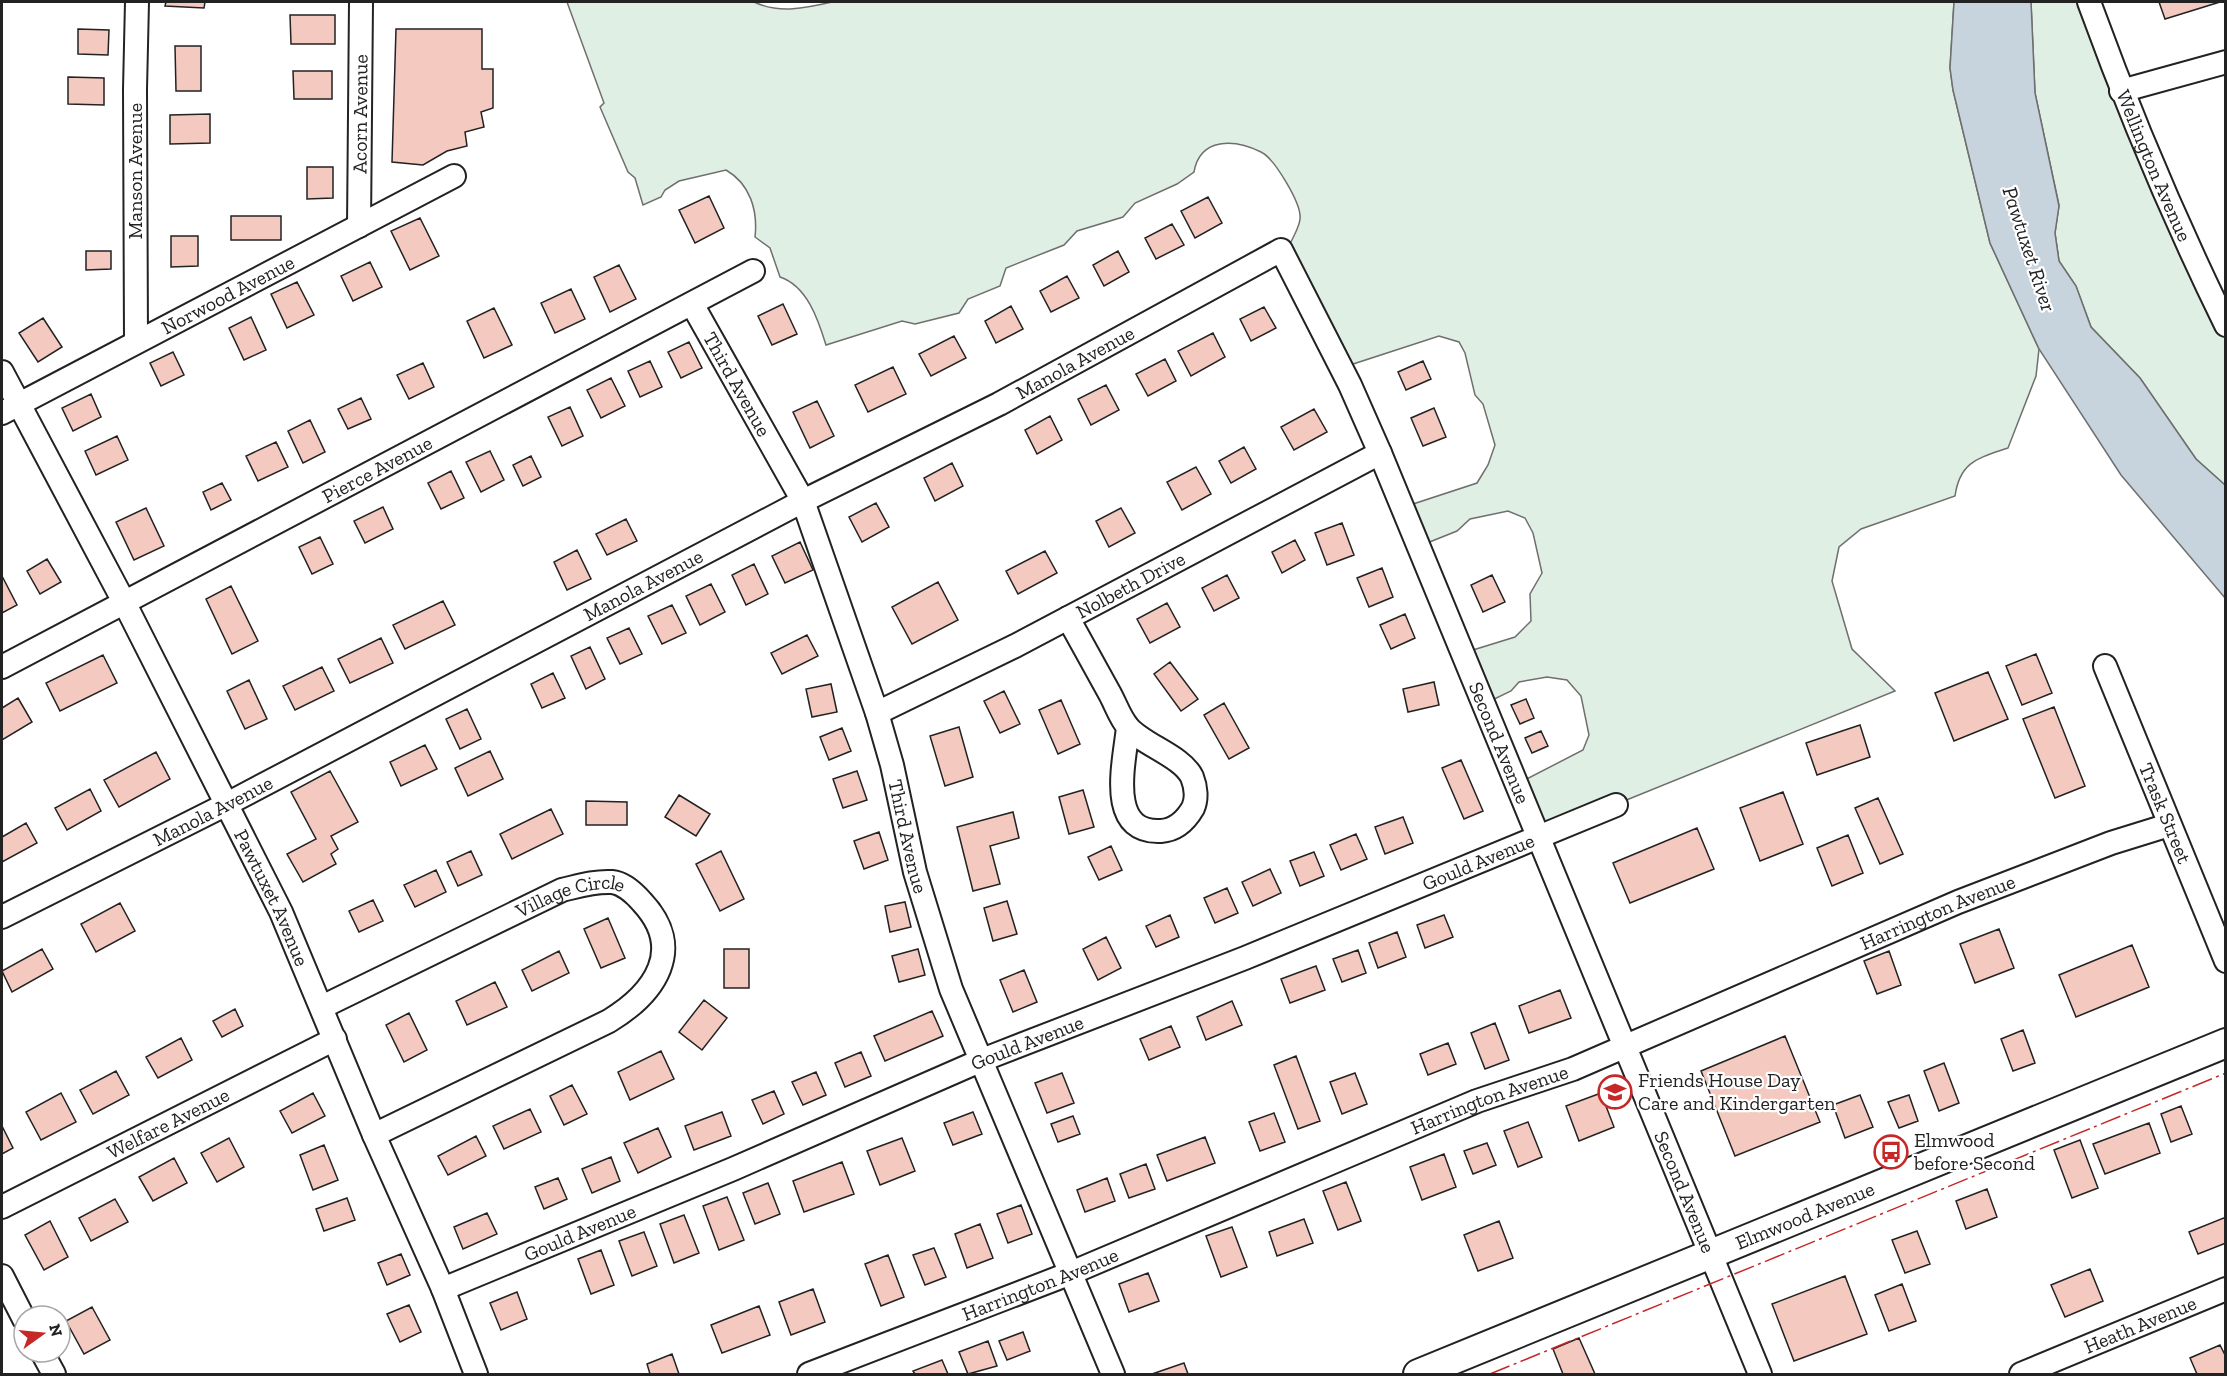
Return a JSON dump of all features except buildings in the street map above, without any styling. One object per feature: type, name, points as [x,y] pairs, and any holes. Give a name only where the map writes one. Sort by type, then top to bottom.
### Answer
[{"type":"main road","name":"Elmwood Avenue","points":[[1418,1374],[2226,1043]]},
{"type":"street","name":"Manson Avenue","points":[[136,341],[137,2]]},
{"type":"street","name":"Acorn Avenue","points":[[359,226],[360,2]]},
{"type":"street","name":"Wellington Avenue","points":[[2089,2],[2121,91],[2167,202],[2226,325]]},
{"type":"street","points":[[2121,91],[2226,62]]},
{"type":"street","name":"Norwood Avenue","points":[[10,409],[454,176]]},
{"type":"street","name":"Second Avenue","points":[[1281,250],[1350,385],[1380,453],[1760,1374]]},
{"type":"street","name":"Manola Avenue","points":[[2,917],[227,804],[803,501],[999,404],[1281,250]]},
{"type":"street","name":"Pierce Avenue","points":[[2,667],[753,271]]},
{"type":"street","name":"Third Avenue","points":[[693,304],[803,501],[877,712],[892,765],[915,872],[951,989],[1113,1374]]},
{"type":"street","name":"Pawtuxet Avenue","points":[[2,372],[10,409],[124,602],[281,912],[374,1136],[443,1289],[476,1374]]},
{"type":"street","name":"Nolbeth Drive","points":[[877,712],[1068,618],[1380,453]]},
{"type":"street","points":[[1068,618],[1128,727],[1182,764],[1191,776],[1196,790],[1195,804],[1188,818],[1177,827],[1162,831],[1148,830],[1135,823],[1125,812],[1121,798],[1128,727]]},
{"type":"street","name":"Trask Street","points":[[2105,666],[2226,961]]},
{"type":"street","name":"Gould Avenue","points":[[443,1289],[733,1168],[982,1060],[1245,958],[1616,805]]},
{"type":"street","name":"Harrington Avenue","points":[[809,1374],[1071,1273],[1477,1101],[1573,1069],[1978,894],[2110,843],[2169,825]]},
{"type":"street","name":"Village Circle","points":[[322,1007],[562,890],[591,883],[615,882],[636,895],[652,912],[659,926],[663,949],[660,970],[652,986],[633,1007],[609,1021],[374,1136]]},
{"type":"street","name":"Welfare Avenue","points":[[2,1207],[335,1039]]},
{"type":"street","points":[[2,1276],[16,1304]]},
{"type":"street","name":"Heath Avenue","points":[[2021,1374],[2226,1289]]},
{"type":"green space","points":[[567,2],[754,2],[783,9],[832,2],[1954,2],[1950,68],[1953,90],[1990,243],[2039,349],[2036,376],[2008,448],[1980,458],[1966,468],[1961,475],[1955,496],[1861,529],[1839,547],[1832,581],[1852,649],[1895,691],[1592,814],[1540,841],[1515,785],[1583,750],[1589,735],[1581,696],[1567,680],[1547,677],[1519,682],[1511,691],[1484,704],[1460,654],[1515,637],[1531,621],[1530,594],[1542,573],[1533,533],[1525,518],[1508,511],[1470,519],[1457,531],[1427,543],[1401,508],[1477,483],[1488,465],[1495,445],[1483,404],[1475,395],[1465,353],[1459,342],[1439,336],[1350,365],[1283,257],[1298,228],[1299,212],[1286,182],[1266,156],[1251,148],[1230,143],[1211,147],[1203,152],[1194,172],[1177,184],[1135,203],[1123,217],[1077,231],[1064,245],[1006,268],[1000,286],[968,299],[959,313],[915,324],[902,321],[826,345],[810,305],[797,288],[780,277],[770,248],[755,237],[755,217],[751,199],[747,190],[734,176],[726,170],[679,181],[665,190],[661,197],[643,205],[635,178],[628,172],[600,107],[604,103]]},
{"type":"green space","points":[[2031,2],[2090,2],[2225,323],[2225,485],[2196,459],[2140,378],[2091,327],[2076,286],[2059,261],[2055,233],[2059,205],[2035,93]]},
{"type":"water","name":"Pawtuxet River","points":[[1954,2],[2031,2],[2035,93],[2059,206],[2055,233],[2059,261],[2076,286],[2091,327],[2140,378],[2196,459],[2225,485],[2225,598],[2121,475],[2039,349],[1990,243],[1953,90],[1950,68]]},
{"type":"power","points":[[1490,1374],[2226,1073]]},
{"type":"place","name":"Friends House Day Care and Kindergarten","points":[[1615,1092]]},
{"type":"place","name":"Elmwood before Second","points":[[1891,1152]]}]
